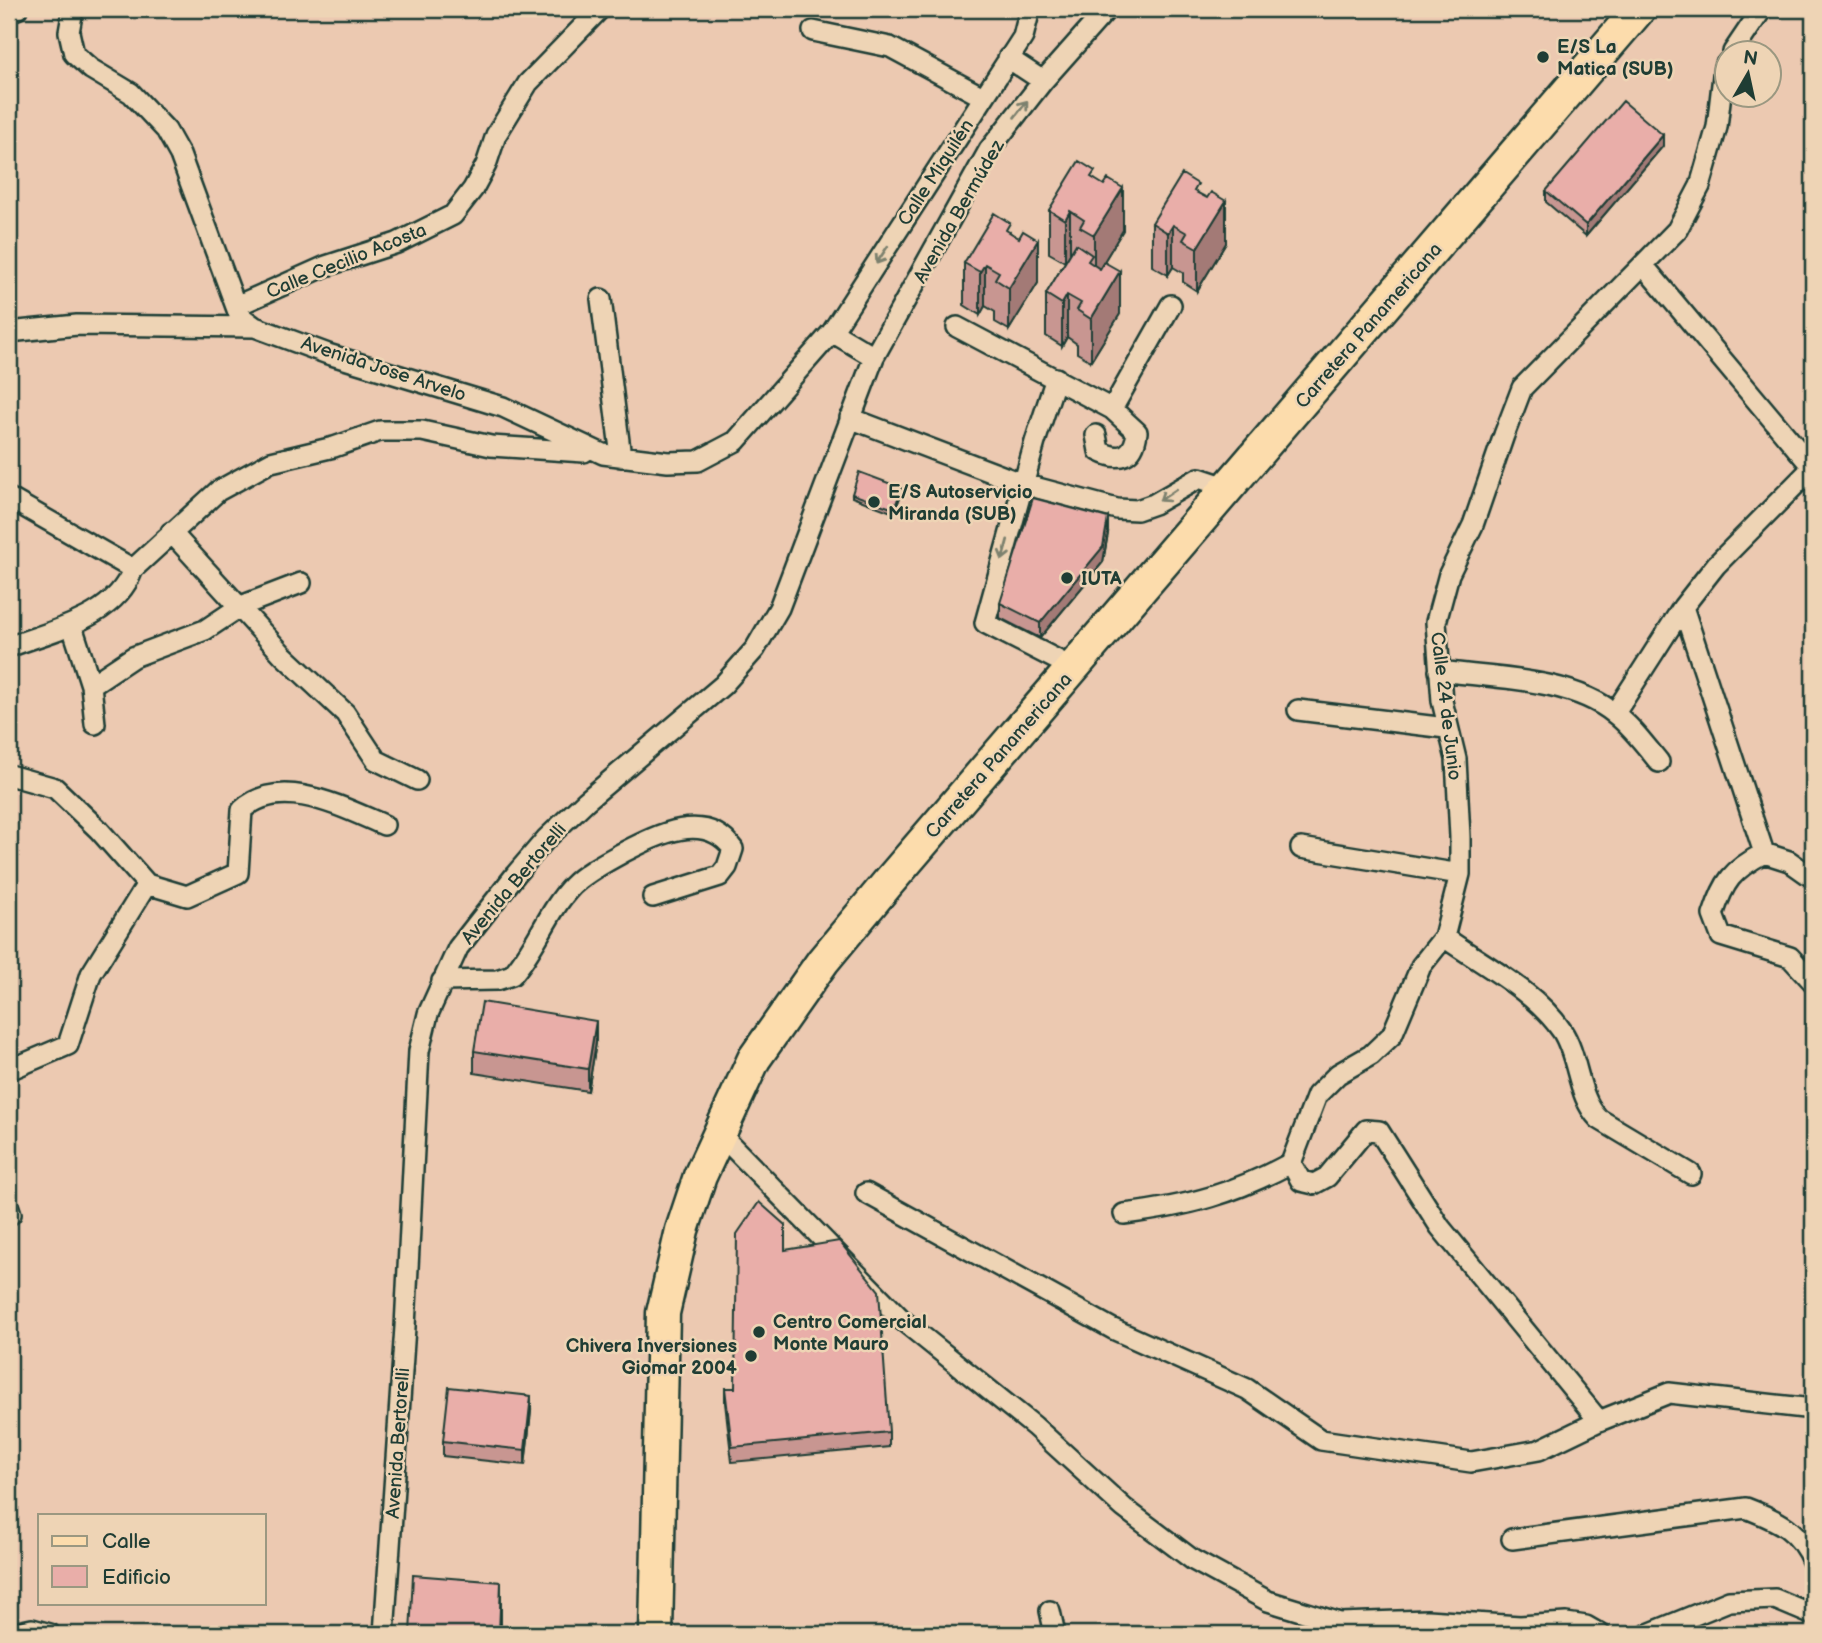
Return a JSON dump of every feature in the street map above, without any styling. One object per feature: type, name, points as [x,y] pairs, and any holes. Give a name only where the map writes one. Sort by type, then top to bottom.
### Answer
[{"type":"main road","name":"Carretera Panamericana","points":[[656,1634],[663,1313],[682,1230],[718,1132],[754,1059],[822,961],[1639,9]]},
{"type":"street","points":[[9,12],[17,9]]},
{"type":"street","name":"Avenida Jose Arvelo","points":[[73,9],[69,32],[74,54],[91,69],[131,93],[166,130],[180,155],[239,315],[255,327],[328,354],[503,407],[612,456],[684,463],[698,461],[720,452],[736,441],[832,332]]},
{"type":"street","name":"Calle Cecilio Acosta","points":[[236,306],[326,266],[397,243],[453,215],[473,189],[486,164],[496,135],[528,83],[600,9]]},
{"type":"street","name":"Calle Miquilén","points":[[832,332],[1023,37],[1030,9]]},
{"type":"street","name":"Avenida Bermúdez","points":[[874,357],[989,150],[1043,81],[1107,9]]},
{"type":"street","points":[[1742,38],[1762,9]]},
{"type":"street","points":[[813,31],[890,47],[983,97]]},
{"type":"street","points":[[1008,58],[1043,81]]},
{"type":"street","name":"Calle 24 de Junio","points":[[1291,1163],[1317,1095],[1338,1074],[1371,1055],[1392,1035],[1421,966],[1444,937],[1460,874],[1456,759],[1446,728],[1438,671],[1436,622],[1449,574],[1473,525],[1522,388],[1677,230],[1700,186],[1717,127],[1719,108]]},
{"type":"street","points":[[1615,713],[1683,607],[1716,565],[1813,468],[1643,265]]},
{"type":"street","points":[[9,646],[72,626],[99,610],[130,578],[133,569],[218,491],[271,462],[334,447],[380,431],[422,431],[491,446],[612,456],[601,299]]},
{"type":"street","points":[[1112,409],[1171,304]]},
{"type":"street","points":[[9,332],[77,325],[255,327]]},
{"type":"street","points":[[957,327],[1112,409],[1137,432],[1135,449],[1126,457],[1113,458],[1099,451],[1096,435]]},
{"type":"street","points":[[832,332],[874,357]]},
{"type":"street","name":"Avenida Bertorelli","points":[[384,1634],[405,1327],[419,1051],[428,1014],[458,948],[546,839],[586,801],[723,685],[755,649],[779,608],[874,357]]},
{"type":"street","points":[[1055,378],[985,623],[1073,668]]},
{"type":"street","points":[[850,418],[1023,484],[1117,509],[1137,510],[1154,504],[1188,481],[1199,478],[1229,488]]},
{"type":"street","points":[[9,498],[133,569]]},
{"type":"street","points":[[171,532],[283,655],[345,713],[376,760],[417,779]]},
{"type":"street","points":[[91,685],[132,657],[205,630],[241,606],[301,583]]},
{"type":"street","points":[[1683,607],[1764,853]]},
{"type":"street","points":[[72,626],[91,685],[95,724]]},
{"type":"street","points":[[1438,671],[1536,682],[1598,702],[1615,713],[1659,762]]},
{"type":"street","points":[[1298,710],[1446,728]]},
{"type":"street","points":[[9,775],[55,788],[99,830],[147,884],[187,896],[238,873],[242,810],[255,798],[279,794],[323,800],[384,825]]},
{"type":"street","points":[[442,981],[497,980],[512,975],[572,886],[602,864],[662,832],[705,829],[719,834],[733,849],[727,867],[720,876],[653,897]]},
{"type":"street","points":[[1301,848],[1460,874]]},
{"type":"street","points":[[1813,878],[1789,861],[1764,853],[1738,867],[1721,890],[1713,915],[1721,936],[1790,957],[1813,982]]},
{"type":"street","points":[[9,1070],[68,1045],[91,974],[147,884]]},
{"type":"street","points":[[1444,937],[1535,1000],[1562,1032],[1579,1072],[1589,1110],[1599,1119],[1691,1174]]},
{"type":"street","points":[[1124,1214],[1186,1206],[1258,1181],[1291,1163],[1301,1181],[1314,1184],[1327,1177],[1360,1134],[1366,1130],[1379,1131],[1440,1227],[1599,1421]]},
{"type":"street","points":[[718,1132],[902,1320],[1034,1426],[1124,1507],[1193,1560],[1268,1601],[1340,1623],[1427,1620],[1521,1626],[1566,1623],[1586,1626],[1600,1634]]},
{"type":"street","points":[[866,1193],[1113,1329],[1247,1389],[1321,1440],[1471,1462],[1539,1450],[1599,1421],[1669,1394],[1813,1409]]},
{"type":"street","points":[[1512,1539],[1746,1508],[1779,1521],[1804,1542],[1813,1563]]},
{"type":"street","points":[[1648,1634],[1729,1601],[1775,1599],[1813,1615]]},
{"type":"street","points":[[1050,1611],[1055,1634]]},
{"type":"street","points":[[9,1634],[32,1629],[50,1634]]},
{"type":"building","points":[[1623,101],[1663,135],[1586,225],[1546,191]]},
{"type":"building","points":[[1079,161],[1095,171],[1091,177],[1104,185],[1108,179],[1123,188],[1094,235],[1080,227],[1084,220],[1070,211],[1065,220],[1049,210]]},
{"type":"building","points":[[1182,174],[1198,184],[1194,191],[1207,198],[1211,192],[1226,201],[1197,248],[1183,240],[1187,233],[1173,225],[1168,233],[1152,223]]},
{"type":"building","points":[[994,213],[1010,223],[1006,230],[1019,238],[1023,231],[1038,240],[1009,288],[995,279],[999,272],[985,264],[980,272],[964,263]]},
{"type":"building","points":[[1076,244],[1092,255],[1088,261],[1100,269],[1104,262],[1120,271],[1091,319],[1077,310],[1081,303],[1067,295],[1062,304],[1046,294]]},
{"type":"building","points":[[859,472],[902,488],[894,509],[852,494]]},
{"type":"building","points":[[1033,498],[1108,518],[1103,547],[1040,623],[1000,603]]},
{"type":"building","points":[[482,1002],[596,1021],[588,1069],[474,1051]]},
{"type":"building","points":[[759,1202],[785,1225],[785,1250],[839,1241],[879,1291],[889,1432],[732,1447],[725,1388],[735,1388],[737,1234]]},
{"type":"building","points":[[449,1387],[531,1396],[525,1450],[443,1441]]},
{"type":"building","points":[[413,1575],[501,1582],[499,1634],[410,1634]]},
{"type":"place","name":"E/S La Matica (SUB)","points":[[1543,57]]},
{"type":"place","name":"E/S Autoservicio Miranda (SUB)","points":[[874,502]]},
{"type":"place","name":"IUTA","points":[[1067,578]]},
{"type":"place","name":"Centro Comercial Monte Mauro","points":[[759,1332]]},
{"type":"place","name":"Chivera Inversiones Giomar 2004","points":[[751,1356]]}]
